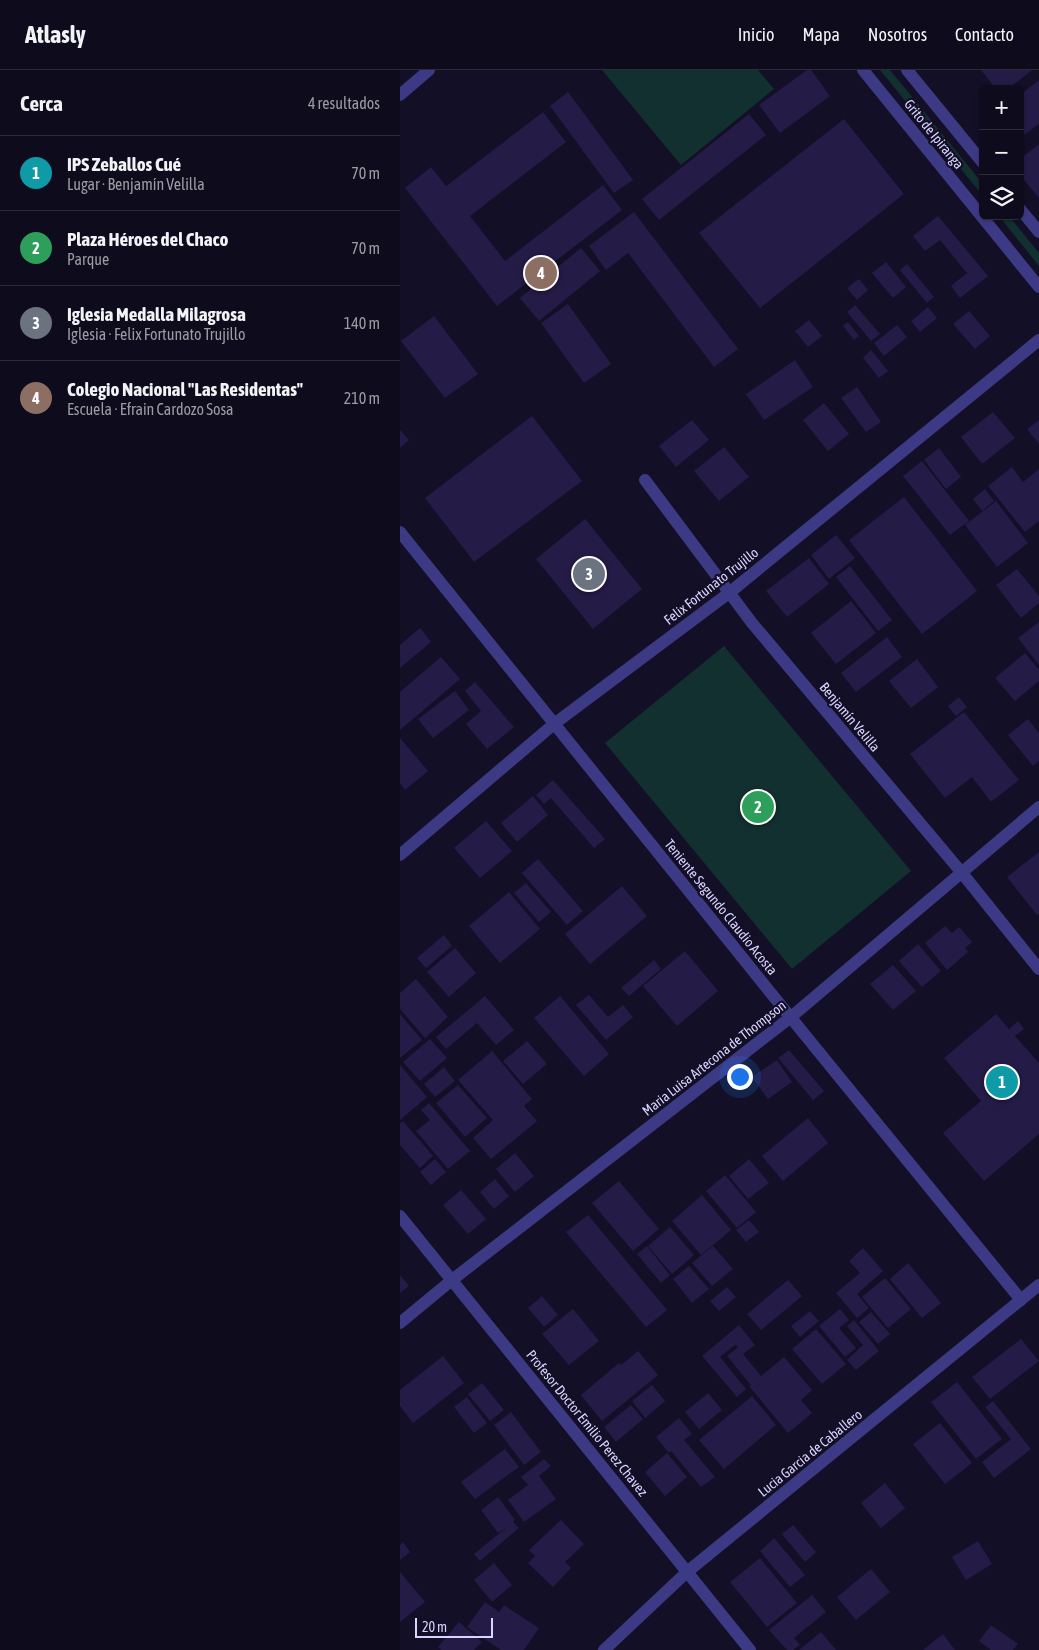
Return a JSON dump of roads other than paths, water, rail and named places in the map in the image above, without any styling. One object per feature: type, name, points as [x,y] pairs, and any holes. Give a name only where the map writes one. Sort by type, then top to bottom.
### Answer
[{"type":"street","points":[[400,95],[429,70]]},
{"type":"street","name":"Grito de Ipiranga","points":[[863,70],[1039,287]]},
{"type":"street","name":"Grito de Ipiranga","points":[[907,70],[979,158]]},
{"type":"street","points":[[1024,214],[1039,232]]},
{"type":"street","name":"Felix Fortunato Trujillo","points":[[400,855],[554,724],[729,593],[1039,340]]},
{"type":"street","name":"Benjamín Velilla","points":[[646,480],[758,631],[962,873],[1039,969]]},
{"type":"street","name":"Teniente Segundo Claudio Acosta","points":[[400,532],[1021,1300]]},
{"type":"street","name":"Maria Luisa Artecona de Thompson","points":[[400,1323],[452,1280],[791,1017],[1039,807]]},
{"type":"street","name":"Profesor Doctor Emilio Perez Chavez","points":[[400,1216],[750,1650]]},
{"type":"street","name":"Lucia Garcia de Caballero","points":[[604,1650],[687,1572],[1039,1285]]},
{"type":"place","name":"Colegio Nacional \"Las Residentas\"","points":[[541,273]]},
{"type":"place","name":"Iglesia Medalla Milagrosa","points":[[589,574]]},
{"type":"place","name":"Plaza Héroes del Chaco","points":[[758,807]]},
{"type":"place","name":"IPS Zeballos Cué","points":[[1002,1082]]}]
